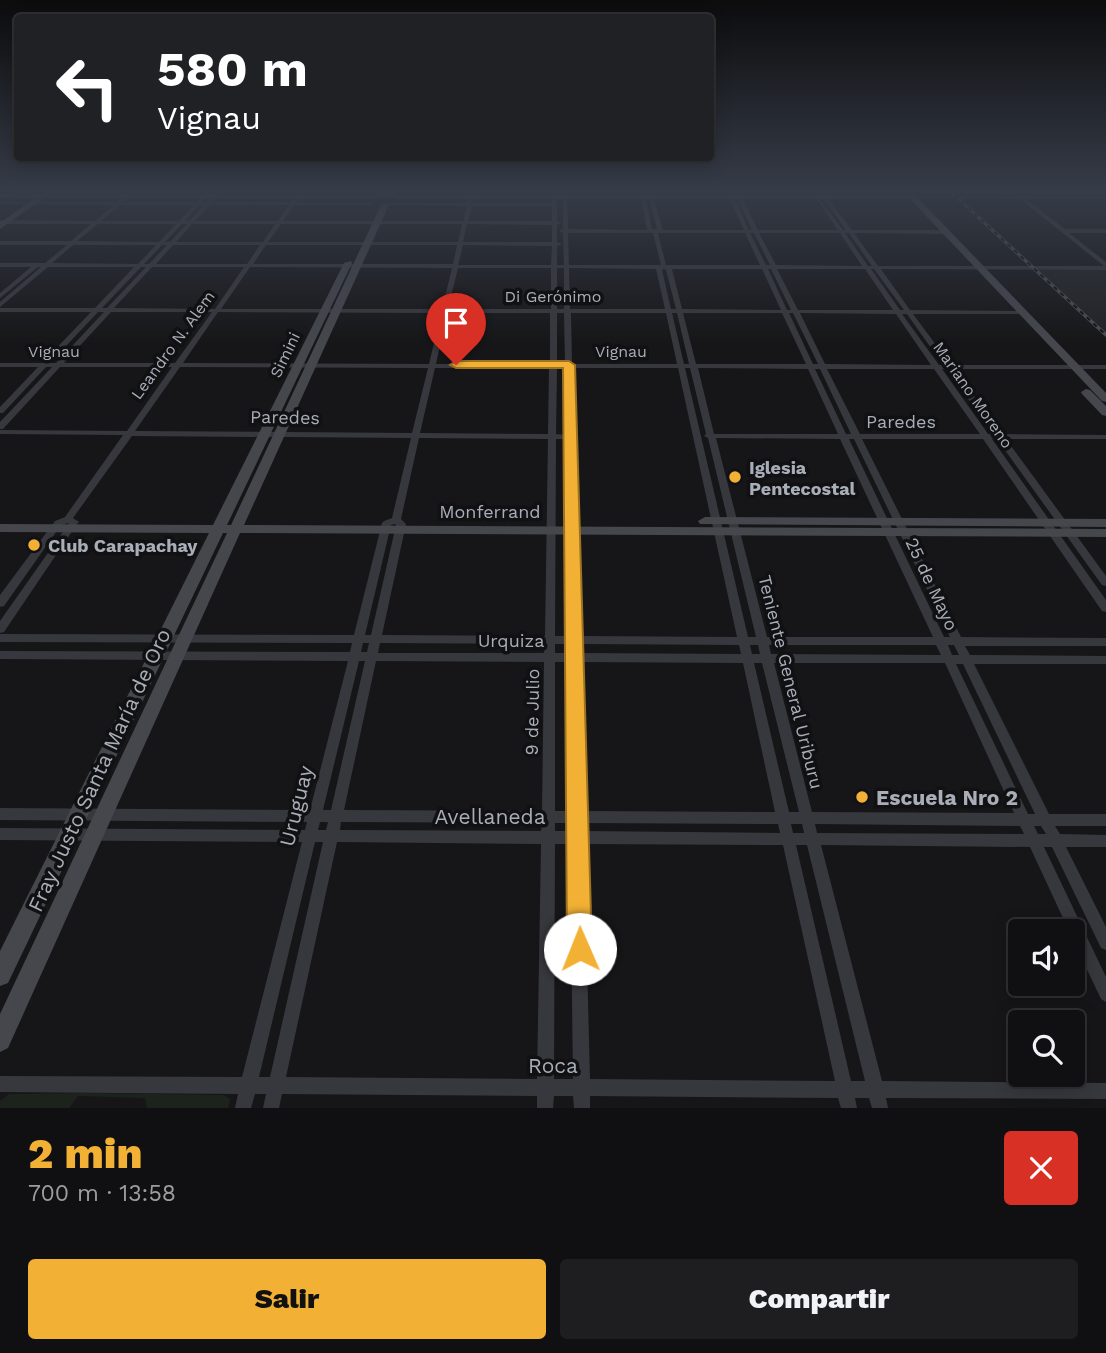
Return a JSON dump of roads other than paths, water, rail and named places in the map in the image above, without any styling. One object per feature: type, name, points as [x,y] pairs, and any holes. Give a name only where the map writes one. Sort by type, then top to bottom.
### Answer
[{"type":"street","points":[[0,296],[66,241]]},
{"type":"street","points":[[0,308],[76,241]]},
{"type":"street","points":[[0,411],[163,241]]},
{"type":"street","points":[[0,430],[174,241]]},
{"type":"street","points":[[0,243],[460,243],[481,241]]},
{"type":"street","name":"9 de Julio","points":[[545,1108],[554,267],[559,241]]},
{"type":"street","name":"9 de Julio","points":[[562,241],[568,267],[582,1108]]},
{"type":"street","name":"Teniente General Uriburu","points":[[658,241],[664,267],[669,269],[674,311],[687,365],[711,436],[880,1108]]},
{"type":"street","name":"25 de Mayo","points":[[755,241],[816,366],[856,437],[948,660],[1106,994]]},
{"type":"street","name":"Mariano Moreno","points":[[850,241],[866,268],[985,437],[1106,583]]},
{"type":"street","name":"Mariano Moreno","points":[[853,241],[1000,437],[1106,608]]},
{"type":"street","points":[[949,241],[1106,414]]},
{"type":"street","points":[[1075,241],[1106,267]]},
{"type":"street","name":"Leandro N. Alem","points":[[0,629],[130,432],[265,243]]},
{"type":"street","name":"Simini","points":[[229,524],[280,433],[311,365],[346,266],[362,243]]},
{"type":"street","name":"Simini","points":[[229,524],[264,433],[298,365],[356,266],[362,243]]},
{"type":"street","name":"Uruguay","points":[[271,1108],[372,657],[394,527],[460,243]]},
{"type":"street","points":[[0,265],[1106,267]]},
{"type":"street","points":[[974,268],[1022,312],[1106,399]]},
{"type":"street","name":"Di Gerónimo","points":[[0,308],[1022,312]]},
{"type":"street","name":"Vignau","points":[[0,365],[1106,367]]},
{"type":"street","name":"Teniente General Uriburu","points":[[687,365],[697,436],[849,1108]]},
{"type":"street","name":"25 de Mayo","points":[[816,366],[843,437],[957,642],[1106,943]]},
{"type":"street","name":"Paredes","points":[[0,430],[570,437]]},
{"type":"street","name":"Paredes","points":[[697,436],[1106,437]]},
{"type":"street","name":"Monferrand","points":[[0,519],[69,524],[394,527],[1058,528],[1106,533]]},
{"type":"street","name":"Monferrand","points":[[1058,528],[1106,523]]},
{"type":"street","name":"Monferrand","points":[[0,528],[54,528],[69,524]]},
{"type":"street","name":"Fray Justo Santa María de Oro","points":[[0,975],[164,638],[229,524]]},
{"type":"street","name":"Fray Justo Santa María de Oro","points":[[0,1040],[181,647],[229,524]]},
{"type":"street","name":"Uruguay","points":[[243,1108],[359,639],[394,527]]},
{"type":"street","points":[[0,603],[54,528]]},
{"type":"street","name":"Urquiza","points":[[0,638],[164,638],[181,647],[372,657],[1106,660]]},
{"type":"street","name":"Urquiza","points":[[0,655],[156,655],[181,647],[359,639],[1106,642]]},
{"type":"street","name":"Avellaneda","points":[[0,814],[1106,820]]},
{"type":"street","name":"Avellaneda","points":[[0,835],[1106,841]]},
{"type":"street","name":"Roca","points":[[0,1084],[1106,1091]]},
{"type":"railway","points":[[1004,241],[1106,335]]},
{"type":"place","name":"Iglesia Pentecostal","points":[[735,477]]},
{"type":"place","name":"Club Carapachay","points":[[34,545]]},
{"type":"place","name":"Escuela Nro 2","points":[[862,797]]}]
